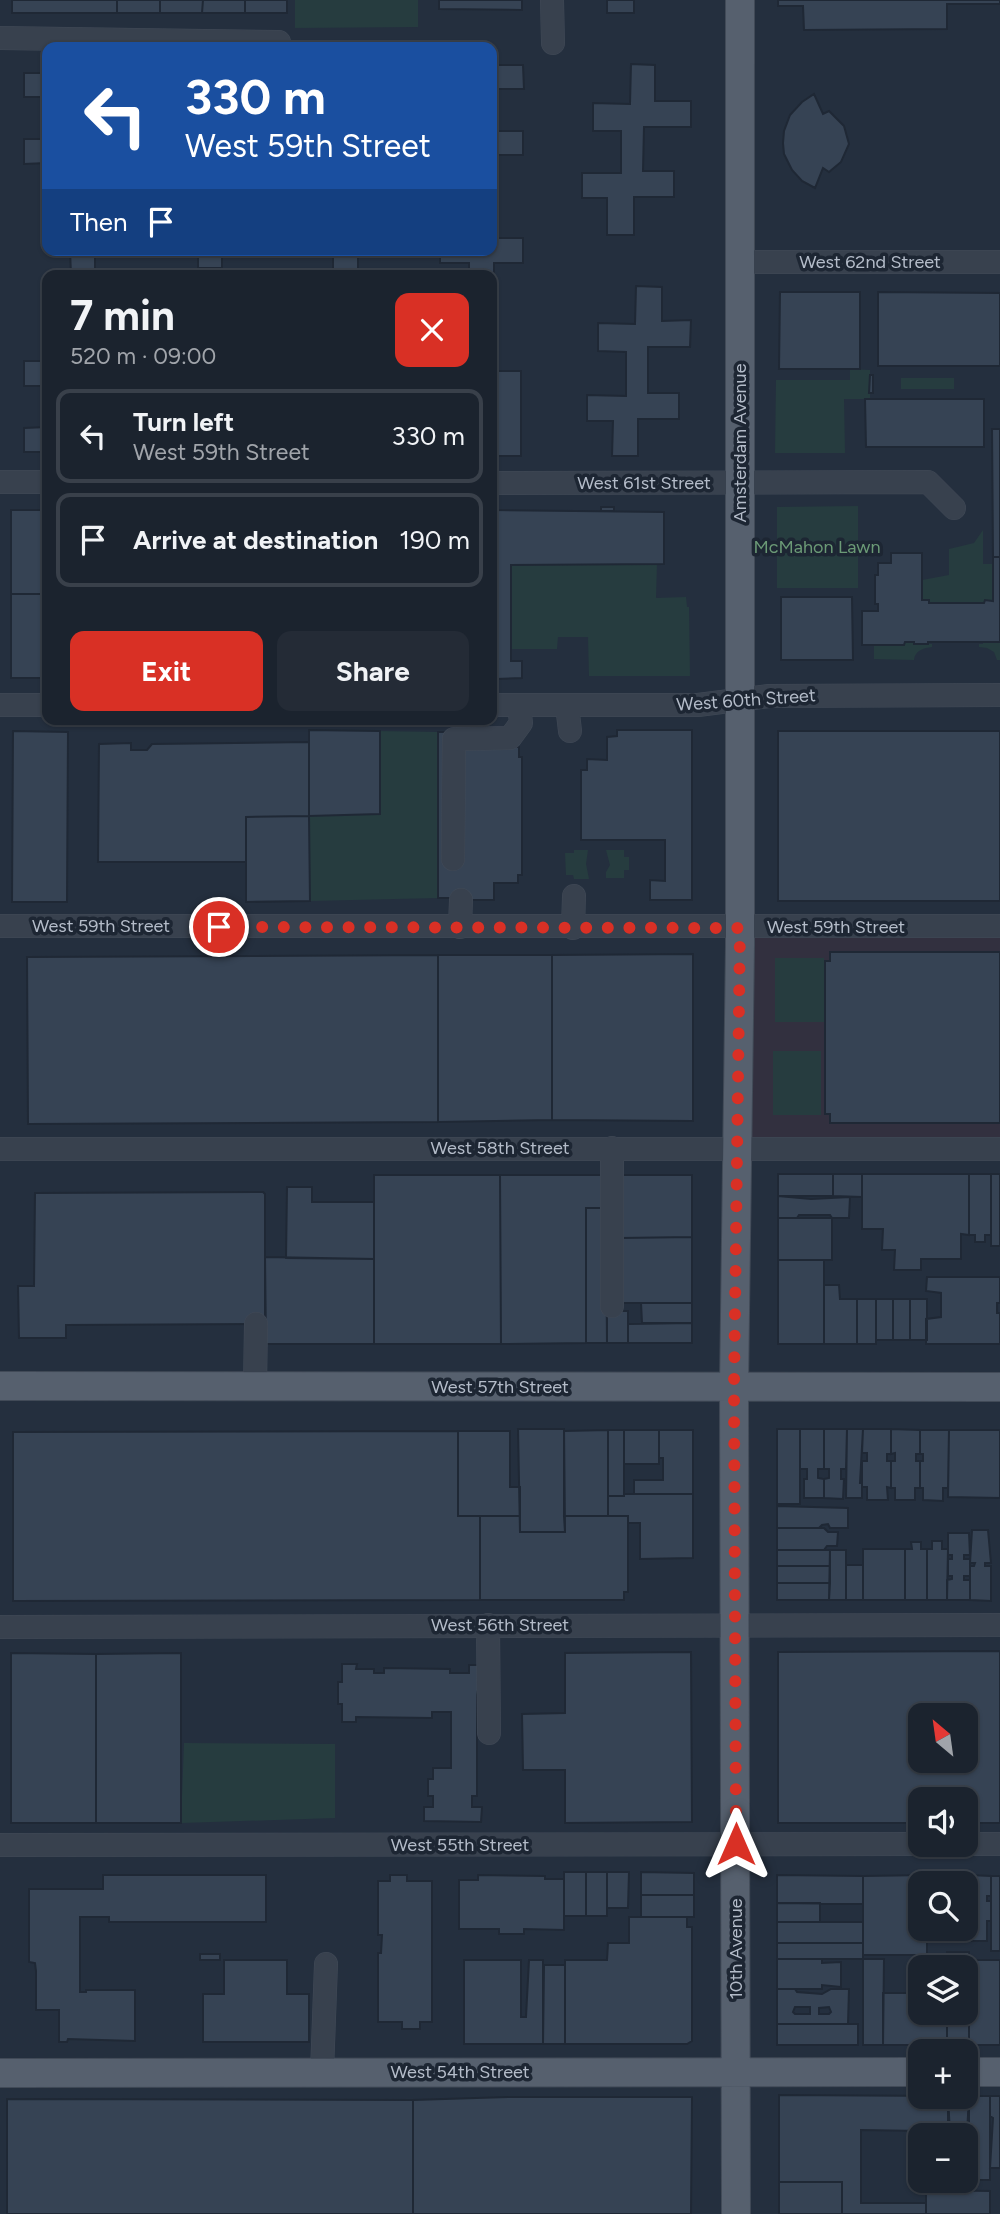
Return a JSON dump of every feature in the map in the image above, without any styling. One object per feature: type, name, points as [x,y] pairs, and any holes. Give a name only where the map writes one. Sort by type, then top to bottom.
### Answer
[{"type":"main road","name":"Amsterdam Avenue","points":[[740,0],[740,928]]},
{"type":"main road","name":"10th Avenue","points":[[736,2214],[734,1387],[740,928]]},
{"type":"main road","name":"West 57th Street","points":[[0,1386],[1000,1387]]},
{"type":"main road","name":"West 54th Street","points":[[0,2073],[908,2072]]},
{"type":"main road","points":[[978,2072],[1000,2072]]},
{"type":"street","points":[[552,0],[553,43]]},
{"type":"street","points":[[0,37],[232,42]]},
{"type":"street","name":"West 62nd Street","points":[[740,262],[1000,262]]},
{"type":"street","points":[[0,482],[42,482]]},
{"type":"street","name":"West 61st Street","points":[[497,483],[928,482],[954,508]]},
{"type":"street","name":"West 60th Street","points":[[497,705],[698,705],[769,695],[1000,695]]},
{"type":"street","points":[[0,705],[42,705]]},
{"type":"street","points":[[453,859],[454,739],[510,738],[521,723],[519,705]]},
{"type":"street","points":[[567,705],[570,731]]},
{"type":"street","points":[[573,928],[574,896]]},
{"type":"street","points":[[460,927],[461,900]]},
{"type":"street","name":"West 59th Street","points":[[0,926],[1000,926]]},
{"type":"street","points":[[612,1148],[612,1306]]},
{"type":"street","name":"West 58th Street","points":[[0,1149],[1000,1149]]},
{"type":"street","points":[[255,1386],[256,1324]]},
{"type":"street","points":[[488,1625],[489,1733]]},
{"type":"street","name":"West 56th Street","points":[[0,1627],[1000,1625]]},
{"type":"street","name":"West 55th Street","points":[[0,1845],[908,1844]]},
{"type":"street","points":[[978,1844],[1000,1844]]},
{"type":"street","points":[[322,2072],[326,1964]]},
{"type":"shaded area","points":[[1000,926],[1000,1149],[738,1148],[740,928]]},
{"type":"green space","points":[[295,0],[418,0],[418,27],[295,28]]},
{"type":"green space","points":[[850,369],[870,370],[870,399],[844,399],[845,453],[775,453],[776,380],[850,380]]},
{"type":"green space","points":[[901,378],[954,378],[954,389],[901,389]]},
{"type":"green space","name":"McMahon Lawn","points":[[858,506],[858,588],[777,588],[777,507]]},
{"type":"green space","points":[[983,530],[983,564],[993,564],[993,601],[929,603],[929,600],[922,600],[922,580],[949,575],[949,549],[974,543]]},
{"type":"green space","points":[[657,564],[656,598],[686,597],[689,607],[690,676],[589,676],[588,637],[558,637],[557,649],[511,649],[511,565]]},
{"type":"green space","points":[[905,642],[932,644],[932,647],[918,652],[914,660],[874,659],[874,645],[904,645]]},
{"type":"green space","points":[[983,642],[1000,642],[1000,660],[997,660],[994,652],[979,647]]},
{"type":"green space","points":[[380,731],[438,732],[438,898],[310,901],[309,816],[380,814]]},
{"type":"green space","points":[[574,850],[588,850],[586,864],[589,879],[574,879],[573,875],[566,875],[565,853],[574,853]]},
{"type":"green space","points":[[606,850],[624,850],[624,857],[629,857],[629,870],[624,870],[624,878],[606,878],[610,865]]},
{"type":"green space","points":[[775,958],[824,958],[824,1022],[775,1022]]},
{"type":"green space","points":[[773,1051],[821,1051],[821,1115],[773,1115]]},
{"type":"green space","points":[[184,1743],[335,1744],[335,1818],[181,1823]]},
{"type":"building","points":[[12,0],[117,0],[117,13],[12,13]]},
{"type":"building","points":[[117,0],[160,0],[160,13],[117,13]]},
{"type":"building","points":[[160,0],[203,0],[202,13],[160,13]]},
{"type":"building","points":[[203,0],[245,0],[245,13],[202,13]]},
{"type":"building","points":[[245,0],[287,0],[287,13],[245,13]]},
{"type":"building","points":[[439,0],[522,0],[522,10],[439,9]]},
{"type":"building","points":[[607,0],[634,0],[634,13],[607,13]]},
{"type":"building","points":[[778,0],[1000,0],[1000,4],[947,4],[947,29],[804,30],[803,6],[778,6]]},
{"type":"building","points":[[631,64],[655,65],[655,101],[691,101],[691,127],[644,127],[643,171],[674,171],[674,197],[634,197],[634,235],[607,235],[607,198],[582,198],[582,173],[621,173],[621,131],[593,131],[593,103],[630,104]]},
{"type":"building","points":[[497,65],[523,65],[524,89],[497,89]]},
{"type":"building","points":[[24,73],[42,73],[42,97],[24,97]]},
{"type":"building","points":[[814,94],[823,114],[829,111],[844,126],[849,144],[841,162],[829,172],[823,168],[815,188],[802,181],[792,170],[784,154],[783,143],[790,115]]},
{"type":"building","points":[[497,131],[523,131],[523,155],[497,155]]},
{"type":"building","points":[[24,139],[42,139],[42,163],[24,164]]},
{"type":"building","points":[[497,238],[523,238],[523,263],[494,263],[494,270],[469,270],[469,263],[440,263],[440,256],[497,256]]},
{"type":"building","points":[[70,256],[95,256],[95,270],[71,270]]},
{"type":"building","points":[[198,256],[222,256],[222,268],[198,268]]},
{"type":"building","points":[[333,256],[358,256],[358,269],[333,269]]},
{"type":"building","points":[[636,286],[662,287],[662,321],[691,320],[690,347],[648,347],[648,393],[679,393],[679,419],[638,419],[638,456],[612,456],[613,421],[587,421],[587,395],[626,396],[626,352],[598,351],[598,323],[635,324]]},
{"type":"building","points":[[780,292],[860,292],[860,369],[779,369]]},
{"type":"building","points":[[878,292],[1000,293],[1000,366],[878,366]]},
{"type":"building","points":[[24,361],[42,361],[42,386],[24,386]]},
{"type":"building","points":[[497,371],[521,371],[521,456],[497,456]]},
{"type":"building","points":[[870,375],[873,375],[873,393],[869,393]]},
{"type":"building","points":[[865,399],[984,399],[984,447],[866,447]]},
{"type":"building","points":[[42,427],[42,452],[24,452],[24,428]]},
{"type":"building","points":[[992,429],[1000,429],[1000,557],[993,557]]},
{"type":"building","points":[[601,507],[614,507],[614,511],[601,511]]},
{"type":"building","points":[[11,510],[42,510],[42,594],[11,594]]},
{"type":"building","points":[[497,510],[664,512],[664,564],[511,565],[511,661],[522,661],[522,678],[497,679]]},
{"type":"building","points":[[891,553],[922,553],[922,600],[929,600],[929,603],[993,601],[993,557],[1000,557],[1000,642],[862,645],[862,611],[878,611],[878,604],[875,604],[875,575],[878,575],[878,563],[891,563]]},
{"type":"building","points":[[11,594],[42,594],[42,678],[11,678]]},
{"type":"building","points":[[781,597],[852,597],[853,660],[781,660]]},
{"type":"building","points":[[309,730],[380,731],[380,814],[309,816]]},
{"type":"building","points":[[617,730],[692,730],[692,900],[650,900],[650,880],[665,881],[665,840],[581,840],[581,770],[587,770],[587,759],[607,760],[607,737],[617,736]]},
{"type":"building","points":[[13,731],[68,732],[67,902],[12,902]]},
{"type":"building","points":[[778,731],[1000,731],[1000,901],[778,901]]},
{"type":"building","points":[[438,732],[470,732],[470,747],[519,747],[519,757],[522,757],[522,875],[518,875],[518,883],[494,883],[494,900],[438,898]]},
{"type":"building","points":[[309,742],[309,816],[246,817],[246,862],[98,862],[99,744],[131,743],[131,750],[147,750],[152,744]]},
{"type":"building","points":[[309,816],[310,901],[246,902],[246,817]]},
{"type":"building","points":[[830,952],[1000,952],[1000,1123],[830,1123],[830,1114],[825,1114],[825,961],[830,961]]},
{"type":"building","points":[[693,954],[693,1121],[552,1120],[552,955]]},
{"type":"building","points":[[438,955],[438,1122],[28,1124],[27,957]]},
{"type":"building","points":[[438,955],[552,955],[552,1120],[438,1122]]},
{"type":"building","points":[[778,1174],[833,1174],[833,1196],[778,1196]]},
{"type":"building","points":[[833,1174],[862,1174],[862,1197],[833,1196]]},
{"type":"building","points":[[862,1174],[969,1174],[969,1235],[961,1234],[961,1259],[921,1259],[921,1270],[894,1270],[895,1250],[882,1250],[883,1229],[862,1229]]},
{"type":"building","points":[[969,1174],[991,1174],[991,1235],[985,1235],[985,1242],[975,1242],[975,1235],[969,1235]]},
{"type":"building","points":[[991,1174],[1000,1174],[1000,1246],[991,1246]]},
{"type":"building","points":[[374,1175],[500,1175],[501,1344],[374,1344]]},
{"type":"building","points":[[500,1175],[606,1175],[606,1208],[586,1208],[586,1343],[501,1344]]},
{"type":"building","points":[[616,1175],[692,1175],[692,1237],[621,1238]]},
{"type":"building","points":[[287,1187],[312,1187],[312,1202],[374,1202],[374,1259],[286,1258]]},
{"type":"building","points":[[263,1192],[265,1324],[66,1325],[66,1338],[19,1338],[18,1286],[34,1286],[35,1193]]},
{"type":"building","points":[[778,1196],[811,1199],[850,1197],[849,1218],[799,1215],[797,1218],[778,1218]]},
{"type":"building","points":[[586,1208],[606,1208],[607,1343],[586,1343]]},
{"type":"building","points":[[778,1218],[832,1218],[832,1260],[778,1260]]},
{"type":"building","points":[[692,1237],[692,1303],[617,1303],[621,1238]]},
{"type":"building","points":[[265,1257],[374,1259],[374,1344],[266,1344]]},
{"type":"building","points":[[778,1260],[824,1260],[824,1344],[778,1344]]},
{"type":"building","points":[[927,1277],[1000,1277],[1000,1303],[997,1303],[997,1313],[1000,1313],[1000,1344],[926,1344],[926,1319],[941,1317],[941,1293],[926,1291]]},
{"type":"building","points":[[824,1285],[839,1285],[840,1299],[857,1299],[857,1344],[824,1344]]},
{"type":"building","points":[[857,1299],[876,1299],[876,1344],[857,1344]]},
{"type":"building","points":[[876,1299],[893,1299],[893,1340],[876,1340]]},
{"type":"building","points":[[893,1299],[910,1299],[910,1340],[893,1340]]},
{"type":"building","points":[[910,1299],[927,1299],[927,1340],[910,1340]]},
{"type":"building","points":[[641,1303],[692,1303],[692,1323],[642,1323]]},
{"type":"building","points":[[607,1311],[628,1311],[628,1343],[607,1343]]},
{"type":"building","points":[[692,1323],[692,1343],[628,1343],[628,1324]]},
{"type":"building","points":[[518,1429],[564,1429],[565,1532],[520,1532]]},
{"type":"building","points":[[777,1429],[800,1429],[800,1504],[777,1504]]},
{"type":"building","points":[[800,1429],[824,1429],[824,1469],[818,1469],[818,1478],[824,1479],[824,1498],[804,1498],[807,1469],[800,1469]]},
{"type":"building","points":[[824,1429],[847,1429],[846,1469],[841,1469],[841,1479],[844,1479],[843,1499],[824,1498],[824,1479],[829,1478],[829,1469],[824,1469]]},
{"type":"building","points":[[847,1429],[863,1429],[860,1483],[862,1498],[846,1498]]},
{"type":"building","points":[[863,1429],[891,1429],[891,1454],[887,1454],[887,1461],[891,1461],[888,1500],[867,1500],[867,1487],[862,1487],[862,1461],[867,1461],[867,1453],[862,1453]]},
{"type":"building","points":[[891,1429],[920,1430],[920,1454],[916,1454],[916,1461],[920,1461],[920,1488],[915,1488],[915,1500],[895,1500],[895,1488],[891,1488],[891,1461],[895,1461],[895,1453],[891,1454]]},
{"type":"building","points":[[608,1430],[624,1430],[624,1496],[608,1496]]},
{"type":"building","points":[[608,1430],[608,1516],[564,1516],[564,1431]]},
{"type":"building","points":[[624,1430],[659,1430],[659,1464],[624,1464]]},
{"type":"building","points":[[659,1430],[693,1430],[693,1494],[634,1494],[634,1480],[663,1480],[663,1458],[659,1458]]},
{"type":"building","points":[[920,1430],[949,1430],[948,1488],[943,1488],[943,1501],[923,1500],[923,1488],[920,1488],[920,1461],[923,1461],[923,1454],[920,1454]]},
{"type":"building","points":[[949,1430],[1000,1430],[1000,1498],[948,1497]]},
{"type":"building","points":[[458,1431],[510,1431],[510,1487],[520,1487],[520,1516],[458,1516]]},
{"type":"building","points":[[458,1431],[458,1516],[480,1516],[480,1600],[13,1601],[13,1432]]},
{"type":"building","points":[[693,1494],[693,1558],[640,1559],[640,1523],[628,1523],[628,1516],[608,1516],[608,1496]]},
{"type":"building","points":[[777,1506],[848,1508],[848,1528],[830,1528],[828,1524],[819,1528],[777,1528]]},
{"type":"building","points":[[480,1516],[520,1516],[520,1532],[565,1532],[564,1516],[628,1516],[628,1592],[624,1592],[624,1600],[480,1600]]},
{"type":"building","points":[[777,1528],[824,1528],[828,1532],[838,1532],[837,1546],[827,1546],[824,1550],[777,1550]]},
{"type":"building","points":[[972,1530],[988,1530],[991,1563],[985,1563],[985,1566],[991,1566],[991,1601],[970,1600],[970,1566],[975,1563],[970,1563]]},
{"type":"building","points":[[948,1533],[969,1533],[970,1555],[964,1555],[964,1559],[970,1559],[970,1576],[964,1576],[964,1580],[970,1580],[970,1600],[947,1600],[947,1580],[952,1579],[952,1576],[948,1576],[948,1559],[952,1559],[952,1555],[948,1555]]},
{"type":"building","points":[[932,1541],[942,1541],[942,1549],[948,1549],[947,1600],[927,1600],[927,1549],[932,1549]]},
{"type":"building","points":[[911,1542],[921,1542],[921,1549],[927,1549],[927,1600],[905,1600],[905,1549],[912,1549]]},
{"type":"building","points":[[863,1549],[905,1549],[905,1600],[863,1600]]},
{"type":"building","points":[[777,1550],[830,1550],[830,1566],[777,1566]]},
{"type":"building","points":[[830,1550],[846,1550],[846,1600],[829,1600]]},
{"type":"building","points":[[846,1565],[863,1565],[863,1600],[846,1600]]},
{"type":"building","points":[[777,1566],[830,1566],[830,1583],[777,1583]]},
{"type":"building","points":[[777,1583],[830,1583],[829,1600],[777,1600]]},
{"type":"building","points":[[1000,1651],[1000,1823],[978,1823],[978,1787],[908,1787],[908,1823],[778,1823],[778,1652]]},
{"type":"building","points":[[691,1652],[692,1822],[565,1823],[565,1770],[523,1770],[522,1714],[565,1713],[565,1653]]},
{"type":"building","points":[[11,1653],[96,1654],[96,1823],[11,1823]]},
{"type":"building","points":[[181,1653],[181,1823],[96,1823],[96,1654]]},
{"type":"building","points":[[342,1664],[357,1664],[356,1669],[374,1669],[374,1673],[384,1673],[384,1668],[450,1669],[450,1673],[469,1673],[469,1665],[483,1665],[477,1695],[477,1796],[472,1796],[472,1807],[482,1807],[481,1822],[424,1821],[424,1807],[433,1807],[433,1796],[428,1796],[428,1779],[433,1779],[433,1768],[451,1768],[451,1712],[432,1712],[432,1718],[356,1717],[356,1722],[342,1722],[342,1704],[338,1704],[338,1682],[342,1682]]},
{"type":"building","points":[[564,1872],[586,1872],[586,1916],[564,1916]]},
{"type":"building","points":[[586,1872],[607,1872],[607,1916],[586,1916]]},
{"type":"building","points":[[607,1872],[629,1872],[628,1908],[607,1908]]},
{"type":"building","points":[[641,1872],[694,1873],[694,1895],[641,1895]]},
{"type":"building","points":[[103,1875],[266,1875],[266,1922],[109,1922],[109,1917],[80,1917],[80,1992],[135,1990],[135,2041],[68,2039],[67,2042],[59,2042],[59,2010],[36,2010],[35,1963],[29,1962],[29,1889],[103,1889]]},
{"type":"building","points":[[390,1875],[407,1875],[407,1881],[432,1881],[432,2022],[420,2022],[420,2029],[402,2029],[402,2022],[378,2022],[378,1953],[381,1953],[382,1935],[378,1935],[378,1881],[390,1881]]},
{"type":"building","points":[[478,1875],[545,1876],[545,1879],[564,1879],[564,1930],[524,1929],[524,1934],[499,1934],[499,1929],[459,1929],[459,1880],[478,1880]]},
{"type":"building","points":[[777,1875],[863,1876],[863,1904],[777,1903]]},
{"type":"building","points":[[908,1875],[908,1941],[927,1941],[927,1955],[863,1955],[863,1876]]},
{"type":"building","points":[[978,1875],[991,1876],[991,1896],[987,1896],[987,1901],[991,1901],[991,1921],[987,1921],[987,1941],[978,1941]]},
{"type":"building","points":[[991,1876],[1000,1876],[1000,1951],[991,1951]]},
{"type":"building","points":[[641,1895],[694,1895],[694,1917],[641,1917]]},
{"type":"building","points":[[777,1903],[820,1903],[820,1922],[777,1922]]},
{"type":"building","points":[[629,1917],[687,1917],[687,1927],[692,1927],[692,2041],[687,2044],[565,2044],[565,1960],[607,1960],[608,1943],[629,1943]]},
{"type":"building","points":[[777,1922],[863,1922],[863,1943],[777,1943]]},
{"type":"building","points":[[777,1943],[863,1943],[863,1959],[777,1959]]},
{"type":"building","points":[[947,1952],[969,1952],[969,1955],[947,1955]]},
{"type":"building","points":[[200,1954],[220,1954],[220,1960],[200,1960]]},
{"type":"building","points":[[777,1959],[822,1959],[822,1963],[841,1962],[841,1987],[822,1985],[822,1989],[777,1989]]},
{"type":"building","points":[[863,1959],[884,1959],[883,2045],[863,2045]]},
{"type":"building","points":[[224,1960],[287,1960],[287,1994],[309,1994],[309,2042],[203,2042],[203,1994],[224,1994]]},
{"type":"building","points":[[464,1960],[521,1960],[521,2017],[526,2017],[529,1960],[543,1960],[543,2044],[464,2044]]},
{"type":"building","points":[[978,1960],[1000,1960],[1000,2045],[978,2045],[978,2039],[969,2039],[969,2025],[978,2025]]},
{"type":"building","points":[[544,1965],[565,1965],[565,2044],[543,2044]]},
{"type":"building","points":[[777,1989],[822,1994],[831,1989],[849,1989],[848,2024],[777,2024]],"holes":[[[795,2007],[810,2007],[810,2014],[795,2014]],[[829,2007],[829,2014],[819,2014],[819,2008]]]},
{"type":"building","points":[[883,1993],[907,1993],[908,2025],[947,2025],[947,2039],[908,2039],[908,2045],[883,2045]]},
{"type":"building","points":[[777,2024],[858,2024],[858,2045],[777,2045]]},
{"type":"building","points":[[947,2025],[969,2025],[969,2039],[947,2039]]},
{"type":"building","points":[[779,2095],[908,2096],[908,2109],[948,2109],[948,2123],[908,2123],[908,2131],[861,2130],[861,2203],[926,2203],[926,2214],[842,2214],[842,2182],[779,2182]]},
{"type":"building","points":[[978,2096],[990,2096],[990,2180],[978,2180],[978,2123],[969,2123],[969,2109],[978,2109]]},
{"type":"building","points":[[990,2096],[1000,2096],[1000,2168],[990,2168],[993,2118],[990,2116]]},
{"type":"building","points":[[692,2097],[691,2214],[413,2214],[413,2100]]},
{"type":"building","points":[[7,2099],[413,2100],[413,2214],[7,2214]]},
{"type":"building","points":[[949,2109],[968,2109],[968,2123],[949,2123]]},
{"type":"building","points":[[779,2182],[842,2182],[842,2214],[779,2214]]},
{"type":"building","points":[[990,2191],[990,2214],[926,2214],[926,2193]]},
{"type":"route","points":[[219,927],[740,928],[734,1387],[736,1844]]}]
